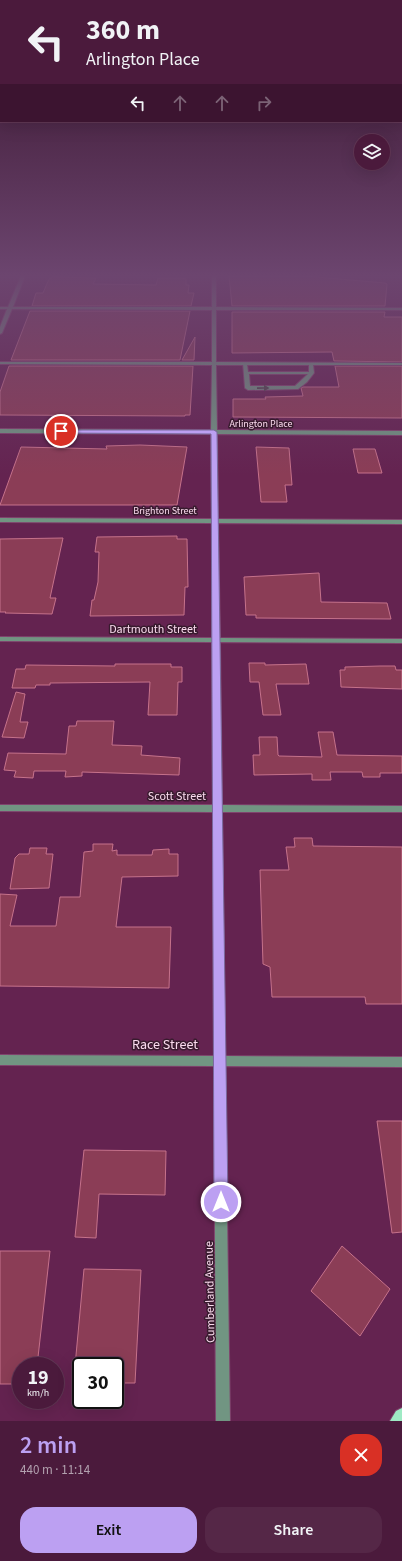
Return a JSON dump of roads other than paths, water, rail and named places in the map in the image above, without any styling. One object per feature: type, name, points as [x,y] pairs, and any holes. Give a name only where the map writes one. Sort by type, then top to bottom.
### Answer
[{"type":"main road","points":[[399,1421],[402,1417]]},
{"type":"street","name":"Cumberland Avenue","points":[[214,342],[224,1421]]},
{"type":"street","points":[[0,363],[402,364]]},
{"type":"street","points":[[246,364],[248,388],[296,388],[312,373]]},
{"type":"street","points":[[310,364],[312,373]]},
{"type":"street","points":[[246,373],[312,373]]},
{"type":"street","name":"Arlington Place","points":[[0,431],[402,433]]},
{"type":"street","name":"Brighton Street","points":[[0,520],[402,522]]},
{"type":"street","name":"Dartmouth Street","points":[[0,639],[402,641]]},
{"type":"street","name":"Scott Street","points":[[0,808],[402,809]]},
{"type":"street","name":"Race Street","points":[[0,1060],[402,1062]]}]
